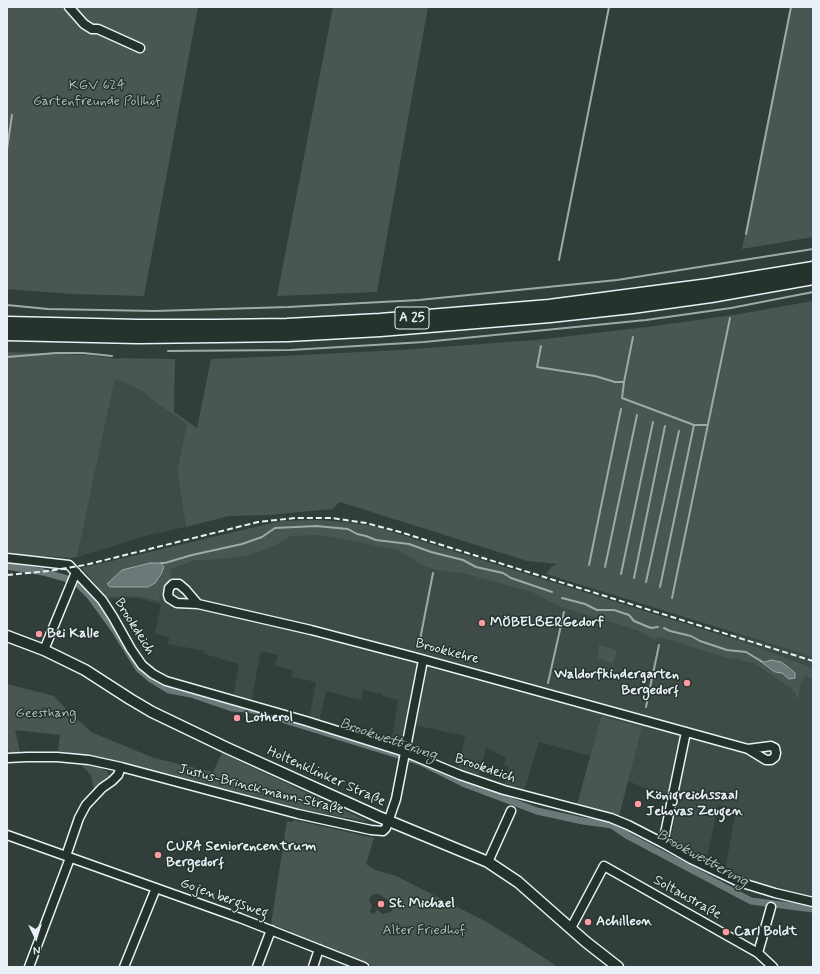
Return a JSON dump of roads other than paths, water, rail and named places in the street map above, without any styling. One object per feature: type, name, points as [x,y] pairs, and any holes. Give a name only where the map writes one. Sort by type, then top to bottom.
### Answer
[{"type":"highway","name":"A 25","points":[[7,323],[208,326],[288,325],[380,320],[549,306],[710,285],[813,268]]},
{"type":"highway","name":"A 25","points":[[7,334],[138,337],[288,335],[380,330],[479,323],[587,312],[711,296],[813,278]]},
{"type":"main road","name":"Holtenklinker Straße","points":[[7,636],[44,650],[85,670],[158,715],[228,748],[389,821],[488,862],[518,882],[618,967]]},
{"type":"street","points":[[69,7],[84,24],[92,29],[98,29],[140,48]]},
{"type":"street","name":"Brookdeich","points":[[7,558],[68,564],[74,578],[102,600],[142,665],[159,678],[174,684],[306,721],[404,756],[525,796],[610,818],[663,842],[691,859],[739,882],[775,893],[813,902]]},
{"type":"street","points":[[44,650],[74,578]]},
{"type":"street","name":"Brookkehre","points":[[198,604],[311,630],[748,749]]},
{"type":"street","points":[[389,821],[396,798],[423,660]]},
{"type":"street","points":[[663,842],[686,732]]},
{"type":"street","name":"Justus-Brinckmann-Straße","points":[[8,757],[57,757],[89,760],[121,767],[298,814],[371,830],[384,831],[389,821]]},
{"type":"street","points":[[29,967],[68,857],[79,818],[86,805],[102,788],[115,778],[121,767]]},
{"type":"street","points":[[488,862],[511,811]]},
{"type":"street","name":"Gojenbergsweg","points":[[7,835],[271,930],[364,967]]},
{"type":"street","name":"Soltaustraße","points":[[571,928],[604,866],[758,953],[773,967]]},
{"type":"street","points":[[124,967],[156,888]]},
{"type":"street","points":[[758,953],[771,907]]},
{"type":"street","points":[[257,967],[271,930]]},
{"type":"street","points":[[312,967],[319,949]]},
{"type":"waterway","points":[[559,260],[609,7]]},
{"type":"waterway","points":[[746,234],[791,7]]},
{"type":"waterway","points":[[7,149],[12,115]]},
{"type":"waterway","points":[[7,305],[48,309],[155,311],[288,307],[419,300],[617,280],[813,249]]},
{"type":"waterway","points":[[168,351],[290,350],[424,342],[646,320],[731,308],[813,292]]},
{"type":"waterway","points":[[672,598],[730,318]]},
{"type":"waterway","points":[[633,337],[622,398],[694,425],[708,425]]},
{"type":"waterway","points":[[541,346],[537,367],[595,376],[615,382],[624,382]]},
{"type":"waterway","points":[[7,357],[56,353],[83,353],[112,356]]},
{"type":"waterway","points":[[589,565],[621,409]]},
{"type":"waterway","points":[[605,567],[637,415]]},
{"type":"waterway","points":[[621,574],[653,422]]},
{"type":"waterway","points":[[660,587],[694,425]]},
{"type":"waterway","points":[[634,578],[665,426]]},
{"type":"waterway","points":[[646,582],[679,431]]},
{"type":"waterway","points":[[161,563],[242,544],[262,537],[275,528],[316,526],[348,529],[357,534],[376,540],[409,544],[431,552],[463,560],[476,567],[503,573],[511,578],[552,592]]},
{"type":"waterway","name":"Brookwetterung","points":[[7,566],[43,572],[76,582],[90,596],[114,629],[139,669],[151,679],[169,690],[191,694],[232,708],[249,709],[421,762],[465,784],[537,811],[583,821],[612,825],[628,836],[751,901],[813,909]]},
{"type":"waterway","points":[[419,645],[433,573]]},
{"type":"waterway","points":[[562,598],[585,604],[597,610],[614,610],[629,615],[634,621],[651,628],[658,627]]},
{"type":"waterway","points":[[548,683],[564,612]]},
{"type":"waterway","points":[[664,628],[691,636],[700,641],[727,650],[746,652],[761,661]]},
{"type":"waterway","points":[[646,707],[659,645]]},
{"type":"railway","points":[[7,575],[49,571],[85,565],[258,522],[295,518],[332,518],[366,523],[400,532],[813,661]]},
{"type":"place","name":"MÖBELBERGedorf","points":[[482,623]]},
{"type":"place","name":"Bei Kalle","points":[[39,634]]},
{"type":"place","name":"Waldorfkindergarten Bergedorf","points":[[687,683]]},
{"type":"place","name":"Lotherol","points":[[237,718]]},
{"type":"place","name":"Königreichssaal Jehovas Zeugen","points":[[638,804]]},
{"type":"place","name":"CURA Seniorencentrum Bergedorf","points":[[158,855]]},
{"type":"place","name":"St. Michael","points":[[381,904]]},
{"type":"place","name":"Achilleon","points":[[588,922]]},
{"type":"place","name":"Carl Boldt","points":[[726,932]]},
{"type":"park label","name":"KGV 624 Gartenfreunde Pollhof","points":[[97,94]]},
{"type":"park label","name":"Geesthang","points":[[46,714]]},
{"type":"park label","name":"Alter Friedhof","points":[[424,931]]}]
